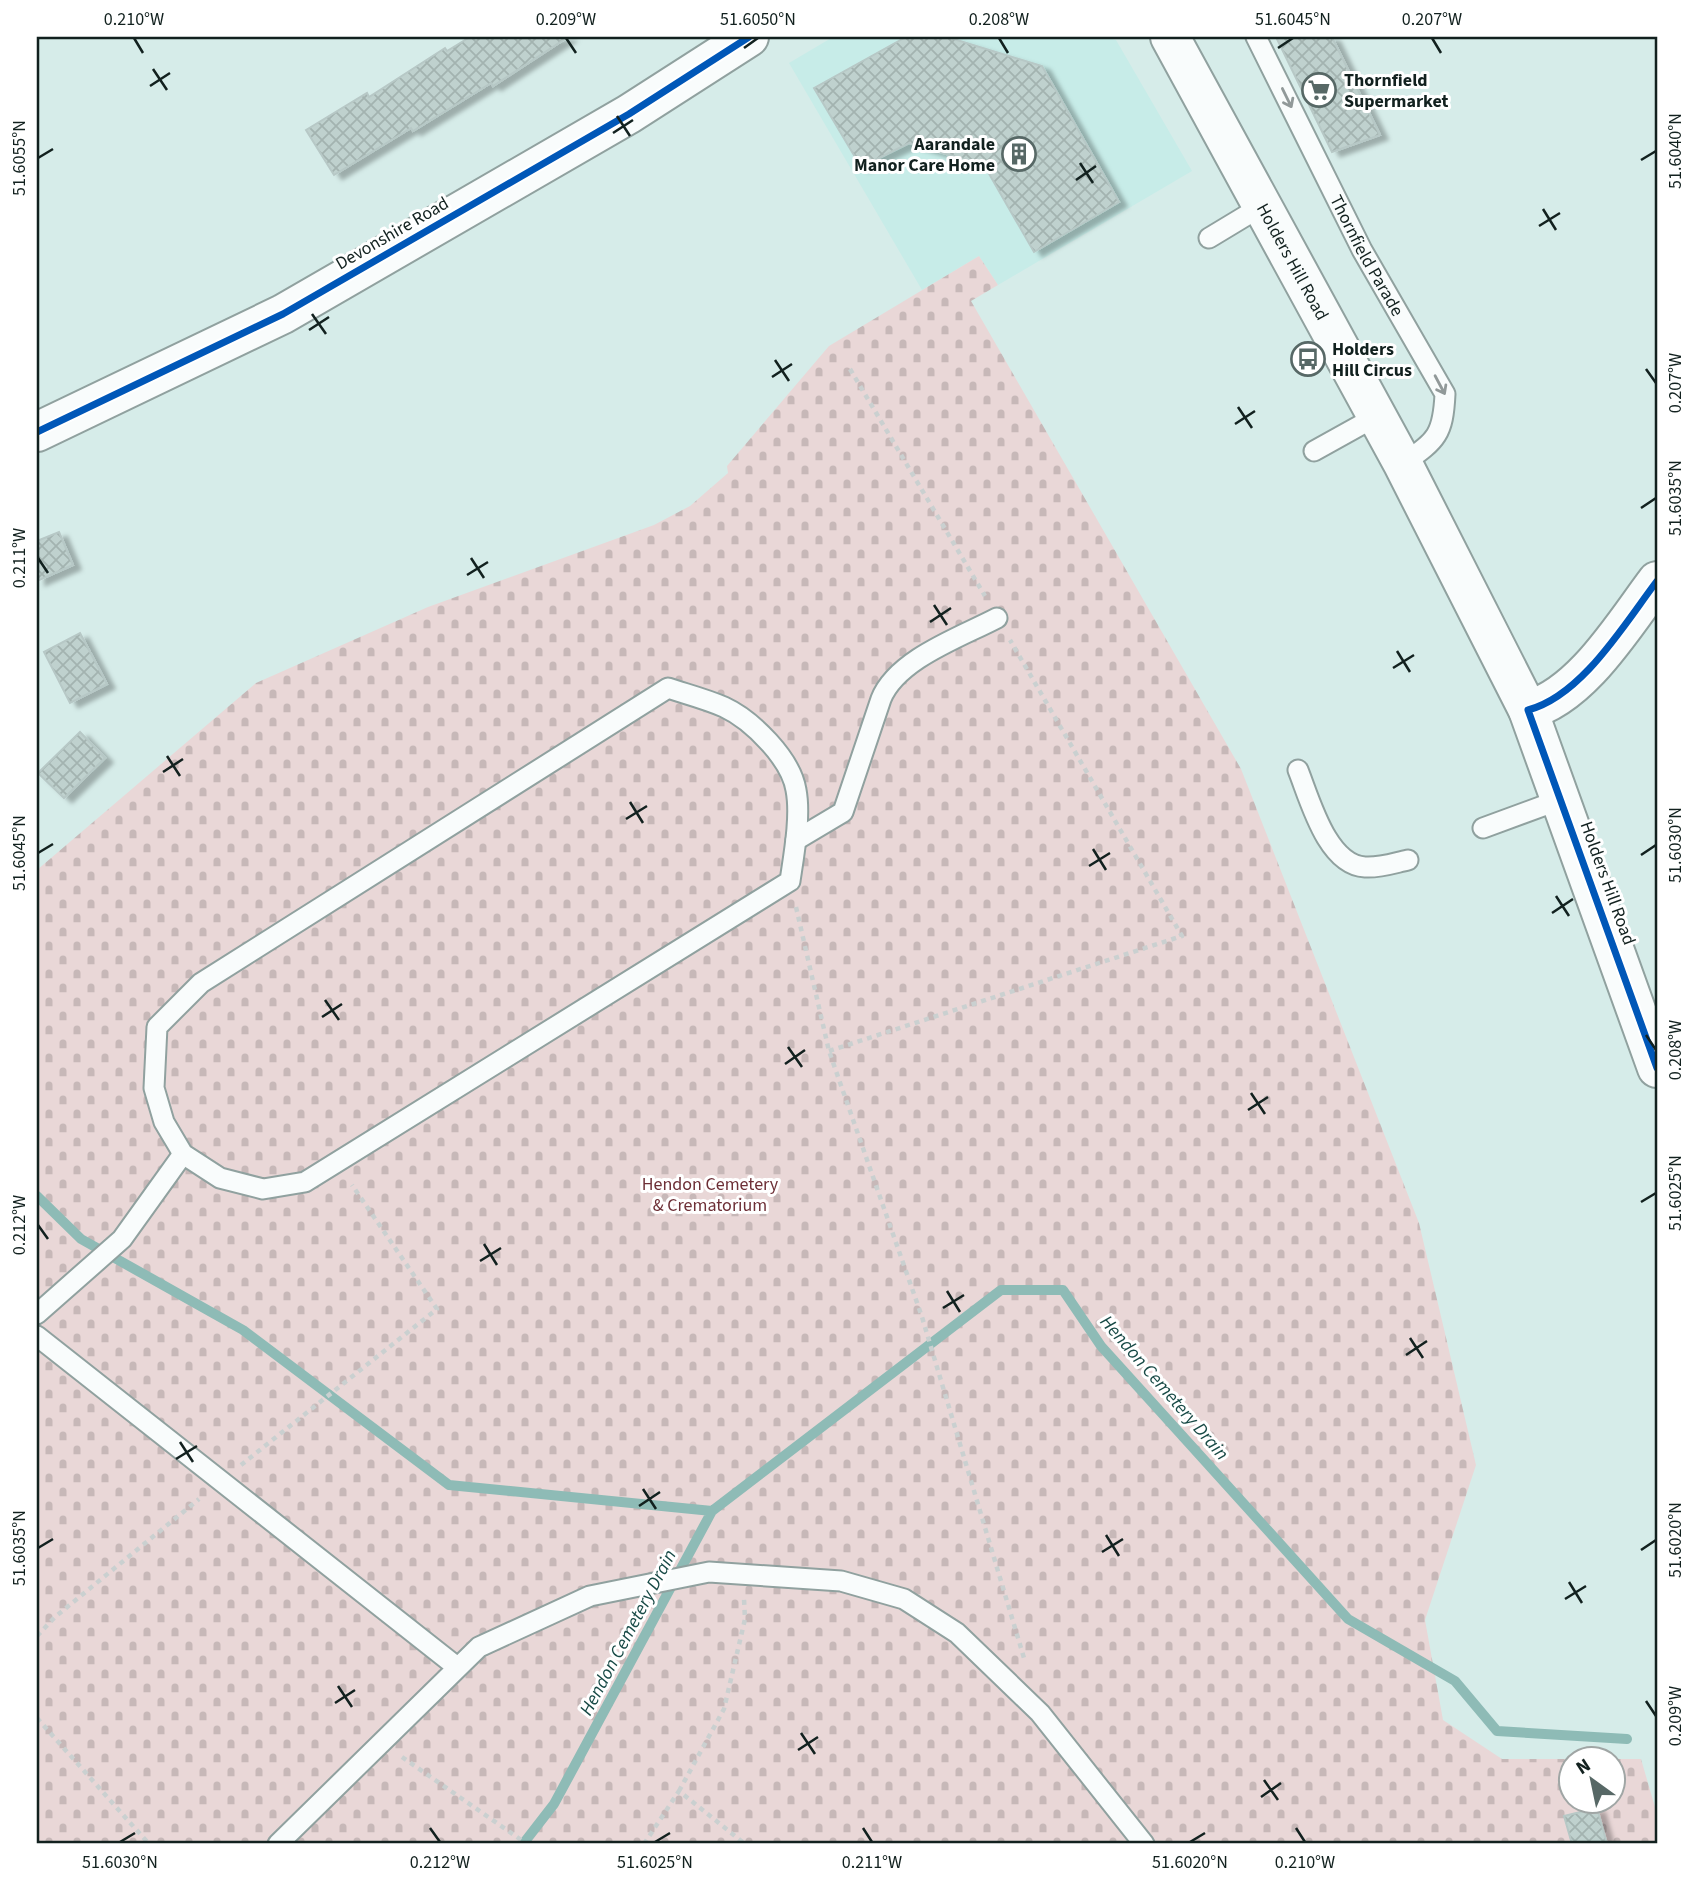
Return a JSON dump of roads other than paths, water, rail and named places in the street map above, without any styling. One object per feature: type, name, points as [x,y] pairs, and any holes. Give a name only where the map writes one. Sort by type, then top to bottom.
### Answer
[{"type":"main road","name":"Devonshire Road","points":[[37,432],[283,314],[629,114],[749,37]]},
{"type":"main road","name":"Holders Hill Road","points":[[1170,37],[1377,415],[1528,710],[1657,1068]]},
{"type":"main road","points":[[1528,710],[1542,706],[1587,673],[1657,581]]},
{"type":"lane","name":"Thornfield Parade","points":[[1256,37],[1362,250],[1445,394],[1444,417],[1432,443],[1403,464]]},
{"type":"lane","points":[[1209,238],[1262,206]]},
{"type":"lane","points":[[1314,451],[1377,415]]},
{"type":"lane","points":[[796,840],[843,811],[881,699],[893,679],[918,659],[997,618]]},
{"type":"lane","points":[[668,688],[725,708],[757,731],[783,758],[796,789],[796,840],[790,881],[305,1182],[263,1189],[220,1178],[183,1154],[164,1122],[154,1088],[157,1027],[201,983],[668,688]]},
{"type":"lane","points":[[1297,770],[1320,826],[1347,862],[1364,867],[1384,866],[1408,860]]},
{"type":"lane","points":[[1483,828],[1562,799]]},
{"type":"lane","points":[[37,1314],[122,1239],[183,1154]]},
{"type":"lane","points":[[37,1336],[457,1667]]},
{"type":"lane","points":[[278,1844],[479,1647],[590,1596],[709,1572],[841,1581],[904,1599],[957,1633],[1040,1713],[1144,1844]]},
{"type":"waterway","points":[[37,1196],[81,1239],[243,1330],[449,1485],[712,1511]]},
{"type":"waterway","name":"Hendon Cemetery Drain","points":[[523,1844],[554,1804],[712,1511],[1001,1290],[1063,1290],[1101,1346],[1348,1619],[1455,1681],[1497,1731],[1627,1739]]},
{"type":"place","name":"Thornfield Supermarket","points":[[1319,90]]},
{"type":"place","name":"Aarandale Manor Care Home","points":[[1019,154]]},
{"type":"place","name":"Holders Hill Circus","points":[[1308,359]]},
{"type":"park label","name":"Hendon Cemetery & Crematorium","points":[[710,1194]]}]
